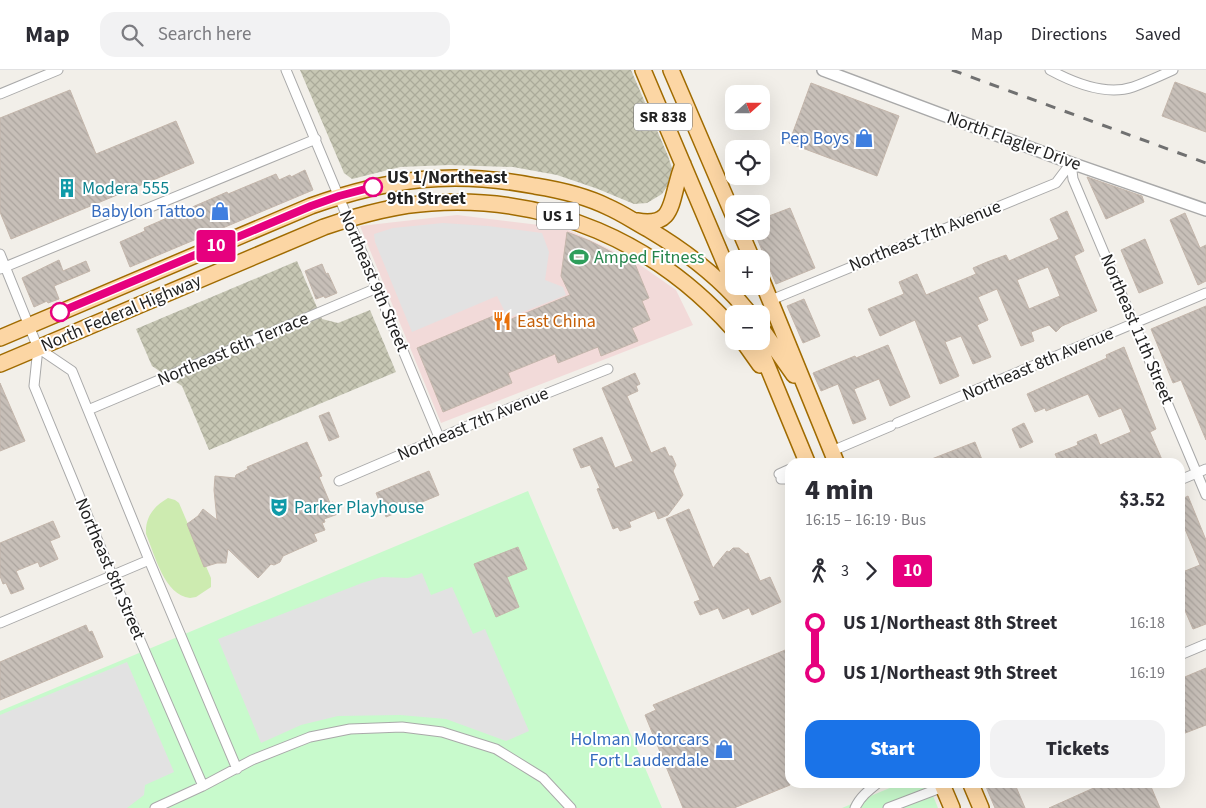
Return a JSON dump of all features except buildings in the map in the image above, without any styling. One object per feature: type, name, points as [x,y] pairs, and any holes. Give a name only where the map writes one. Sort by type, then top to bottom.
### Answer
[{"type":"main road","name":"SR 838","points":[[643,70],[725,264]]},
{"type":"main road","name":"SR 838","points":[[671,70],[725,196]]},
{"type":"main road","points":[[632,220],[654,222],[662,219],[667,214],[674,200],[683,164]]},
{"type":"main road","name":"North Federal Highway","points":[[0,338],[311,206],[376,186],[422,179],[472,178],[522,183],[567,193],[608,207],[685,252],[705,268],[741,305]]},
{"type":"main road","name":"North Federal Highway","points":[[0,364],[324,227],[348,219],[403,206],[430,203],[458,202],[515,207],[558,216],[603,232],[633,247],[662,265],[690,286],[725,320]]},
{"type":"main road","points":[[769,295],[834,457]]},
{"type":"main road","points":[[770,341],[812,403]]},
{"type":"main road","points":[[749,350],[776,390]]},
{"type":"main road","points":[[760,350],[805,458]]},
{"type":"main road","points":[[943,788],[952,808]]},
{"type":"main road","points":[[972,788],[981,808]]},
{"type":"street","points":[[0,94],[58,70]]},
{"type":"street","name":"Northeast 9th Street","points":[[286,70],[439,437]]},
{"type":"street","name":"North Flagler Drive","points":[[823,70],[1206,210]]},
{"type":"street","points":[[1050,70],[1069,80],[1110,90],[1132,88],[1173,70]]},
{"type":"street","points":[[3,268],[316,139]]},
{"type":"street","name":"Northeast 7th Avenue","points":[[771,300],[1056,182],[1072,162]]},
{"type":"street","name":"Northeast 11th Street","points":[[1072,162],[1073,179],[1206,495]]},
{"type":"street","name":"Northeast 8th Street","points":[[0,254],[3,268],[38,348],[34,386],[112,575],[203,786]]},
{"type":"street","name":"Northeast 6th Terrace","points":[[88,410],[377,288]]},
{"type":"street","name":"Northeast 8th Avenue","points":[[834,457],[894,425],[1206,293]]},
{"type":"street","points":[[38,348],[72,371],[237,769]]},
{"type":"street","name":"Northeast 7th Avenue","points":[[339,481],[439,437],[608,369]]},
{"type":"street","points":[[1185,478],[1206,469]]},
{"type":"street","points":[[0,622],[149,560]]},
{"type":"street","points":[[1185,653],[1206,644]]},
{"type":"street","points":[[155,808],[203,786],[252,760],[310,737],[350,729],[402,727],[442,732],[496,749],[543,778],[571,808]]},
{"type":"street","points":[[855,808],[858,801],[872,788]]},
{"type":"street","points":[[888,808],[935,788]]},
{"type":"shaded area","points":[[300,70],[631,70],[668,156],[672,168],[670,182],[662,194],[647,203],[634,204],[557,175],[513,167],[449,165],[400,167],[352,179],[344,173]]},
{"type":"shaded area","points":[[457,215],[564,228],[633,260],[676,290],[693,325],[441,423],[360,226]]},
{"type":"shaded area","points":[[443,223],[488,226],[542,233],[549,252],[545,280],[563,287],[566,295],[508,318],[497,296],[412,332],[375,242],[374,234],[393,228]]},
{"type":"shaded area","points":[[297,261],[322,319],[338,323],[370,310],[396,372],[209,450],[182,386],[152,366],[136,329]]},
{"type":"shaded area","points":[[422,573],[431,595],[452,587],[473,634],[485,629],[529,731],[506,741],[446,719],[400,715],[338,716],[301,725],[261,743],[218,639],[362,583],[382,577],[408,578]]},
{"type":"shaded area","points":[[127,662],[174,772],[145,785],[144,795],[127,808],[0,808],[0,715]]},
{"type":"green space","points":[[528,491],[662,808],[0,808],[0,711]]},
{"type":"green space","points":[[168,498],[179,503],[211,578],[211,587],[196,597],[190,598],[173,590],[157,563],[146,534],[147,522],[151,513]]},
{"type":"green space","points":[[890,788],[930,788],[938,808],[842,808]]},
{"type":"railway","points":[[952,70],[1206,163]]},
{"type":"bus line","name":"10","points":[[60,312],[311,206],[373,187]]},
{"type":"place","name":"Pep Boys","points":[[864,138]]},
{"type":"place","name":"US 1/Northeast 9th Street","points":[[373,187]]},
{"type":"place","name":"Modera 555","points":[[67,188]]},
{"type":"place","name":"Babylon Tattoo","points":[[220,211]]},
{"type":"place","name":"Amped Fitness","points":[[579,257]]},
{"type":"place","name":"East China","points":[[502,321]]},
{"type":"place","name":"Parker Playhouse","points":[[279,507]]},
{"type":"place","name":"Holman Motorcars Fort Lauderdale","points":[[724,749]]}]
